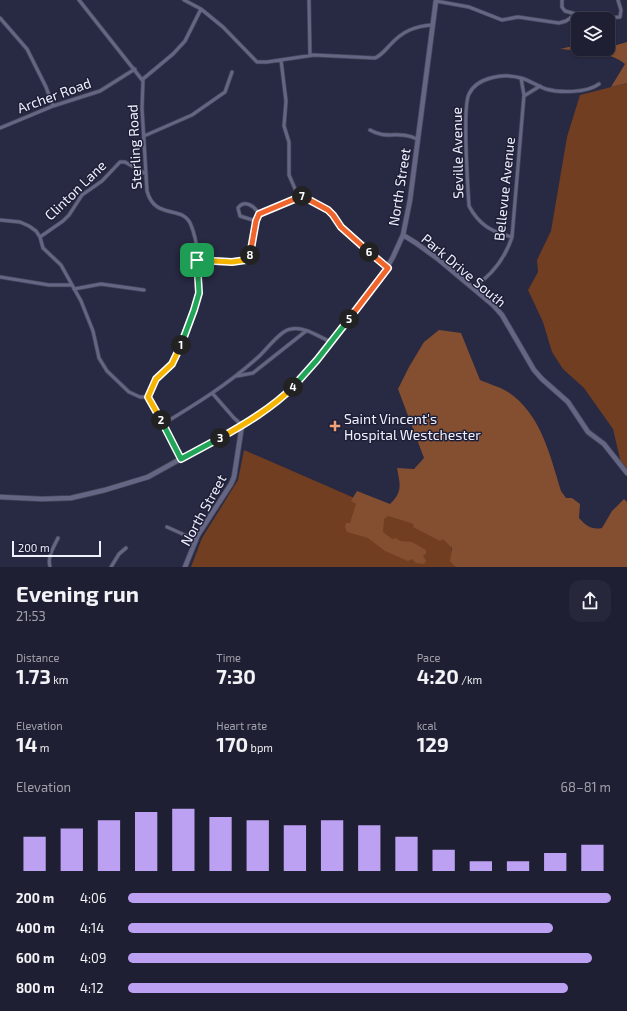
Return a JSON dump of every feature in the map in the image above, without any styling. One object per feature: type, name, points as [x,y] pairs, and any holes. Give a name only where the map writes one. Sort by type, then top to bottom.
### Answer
[{"type":"main road","name":"North Street","points":[[185,567],[196,540],[234,477],[242,425],[285,395],[302,378],[388,268],[402,235],[409,208],[436,1]]},
{"type":"main road","name":"Park Drive South","points":[[402,235],[416,243],[493,305],[502,315],[516,341],[542,379],[568,402],[588,432],[604,444],[627,473]]},
{"type":"main road","points":[[0,497],[42,499],[84,496],[148,477],[242,425]]},
{"type":"street","points":[[79,0],[143,79],[185,42],[201,9]]},
{"type":"street","points":[[184,0],[201,9],[234,37],[250,57],[257,62],[267,62],[310,55],[375,58],[380,56],[394,40],[412,28],[433,25]]},
{"type":"street","points":[[309,0],[310,55]]},
{"type":"street","points":[[562,0],[562,7],[565,11],[571,13]]},
{"type":"street","points":[[615,18],[621,14],[618,0]]},
{"type":"street","points":[[436,1],[469,7],[502,20],[524,17],[559,23],[571,18]]},
{"type":"street","points":[[0,18],[28,49],[46,86],[53,106]]},
{"type":"street","points":[[281,60],[286,100],[284,126],[289,142],[289,175],[296,191],[301,196],[328,210],[341,227],[388,268]]},
{"type":"street","name":"Archer Road","points":[[0,128],[53,106],[100,91],[135,69]]},
{"type":"street","points":[[144,136],[192,116],[225,92],[232,72]]},
{"type":"street","name":"Seville Avenue","points":[[512,237],[491,230],[485,226],[475,216],[470,206],[466,102],[469,93],[473,88],[488,78],[508,76],[520,78]]},
{"type":"street","points":[[520,78],[551,90],[593,88],[599,84]]},
{"type":"street","name":"Bellevue Avenue","points":[[473,288],[487,279],[499,264],[506,254],[512,237],[524,96],[520,78]]},
{"type":"street","name":"Sterling Road","points":[[143,79],[142,108],[148,197],[162,210],[183,215],[189,221],[192,229],[197,260],[199,293],[175,359],[156,379],[148,397]]},
{"type":"street","points":[[524,96],[540,86]]},
{"type":"street","points":[[370,130],[379,134],[404,134],[417,139]]},
{"type":"street","name":"Clinton Lane","points":[[40,237],[63,221],[69,215],[82,195],[102,181],[120,162],[125,162],[146,174]]},
{"type":"street","points":[[197,260],[232,262],[246,260],[251,252],[256,221],[259,214],[301,196]]},
{"type":"street","points":[[256,221],[240,216],[238,208],[241,205],[248,204],[255,207],[259,214]]},
{"type":"street","points":[[0,220],[13,220],[29,226],[36,231],[40,237],[43,248],[59,262],[84,308],[93,330],[99,358],[107,371],[129,392],[140,398],[148,397],[181,459]]},
{"type":"street","points":[[0,277],[73,287],[101,284],[144,290]]},
{"type":"street","points":[[163,424],[213,394],[260,355],[286,330],[296,328],[331,342]]},
{"type":"street","points":[[235,376],[253,373],[306,331]]},
{"type":"street","points":[[213,394],[242,425]]},
{"type":"street","points":[[168,527],[196,540]]},
{"type":"street","points":[[50,567],[50,554],[58,538]]},
{"type":"street","points":[[111,567],[119,554],[126,548]]},
{"type":"shaded area","points":[[627,42],[627,83],[611,87],[625,64],[612,56],[615,56],[615,46]]},
{"type":"shaded area","points":[[571,46],[571,50],[560,49]]},
{"type":"shaded area","points":[[627,83],[627,471],[621,463],[613,429],[584,388],[563,369],[552,352],[543,322],[528,290],[538,272],[537,260],[551,231],[567,137],[580,95]]},
{"type":"shaded area","points":[[439,330],[461,333],[480,380],[508,392],[529,412],[543,436],[561,491],[566,498],[572,498],[580,504],[579,518],[584,523],[592,528],[602,528],[612,511],[624,499],[627,502],[627,567],[456,567],[450,561],[452,548],[443,539],[440,541],[413,527],[414,525],[411,523],[388,516],[384,519],[383,532],[392,539],[396,538],[400,541],[412,542],[426,550],[426,554],[423,555],[426,561],[424,564],[416,563],[412,559],[408,561],[385,551],[368,538],[347,532],[345,527],[346,523],[350,523],[356,504],[351,501],[357,491],[390,504],[397,496],[400,488],[397,468],[414,469],[424,458],[398,389],[424,342]]},
{"type":"shaded area","points":[[244,450],[451,540],[452,563],[462,567],[191,567],[202,538],[238,480]]},
{"type":"place","name":"Saint Vincent's Hospital Westchester","points":[[335,426]]},
{"type":"route","points":[[301,196],[328,210],[341,227],[354,240],[388,268],[317,360],[285,395],[242,425],[181,459],[148,397],[156,379],[172,364],[175,359],[194,310],[199,293],[197,260],[236,262],[246,260],[251,252],[257,216],[301,196]]}]
